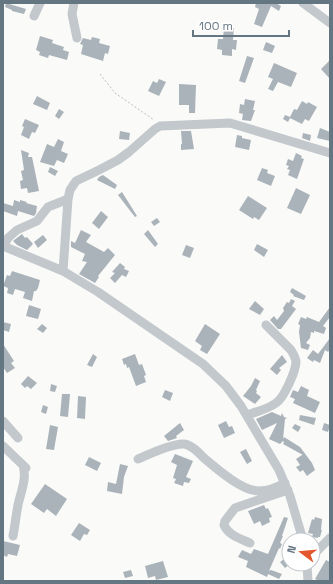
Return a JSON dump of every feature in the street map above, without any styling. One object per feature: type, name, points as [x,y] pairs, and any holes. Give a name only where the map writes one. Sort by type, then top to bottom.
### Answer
[{"type":"street","points":[[34,16],[40,3]]},
{"type":"street","points":[[74,3],[72,14],[76,38]]},
{"type":"street","points":[[303,3],[330,23]]},
{"type":"street","points":[[63,271],[68,199],[70,190],[76,180],[118,160],[160,126],[230,123],[330,153]]},
{"type":"street","points":[[68,199],[48,207],[37,221],[17,230],[8,238],[3,246],[63,271],[98,292],[203,364],[226,386],[247,415],[287,487],[294,506],[300,532]]},
{"type":"street","points":[[247,415],[277,403],[289,384],[296,362],[294,353],[266,325]]},
{"type":"street","points":[[3,421],[18,438]]},
{"type":"street","points":[[138,459],[168,447],[185,444],[194,449],[216,469],[239,484],[255,491],[287,487]]},
{"type":"street","points":[[3,446],[26,468],[24,486],[18,505],[13,536]]},
{"type":"street","points":[[250,543],[236,537],[225,529],[225,521],[235,508],[287,487]]},
{"type":"street","points":[[321,547],[330,538]]},
{"type":"path","points":[[100,74],[115,93],[160,126]]},
{"type":"building","points":[[6,3],[26,9],[24,14],[12,11],[5,7]]},
{"type":"building","points":[[256,3],[276,3],[281,6],[279,11],[271,6],[262,27],[254,24],[259,9],[255,7]]},
{"type":"building","points":[[224,27],[234,28],[233,40],[237,40],[236,50],[232,49],[232,56],[222,55],[222,50],[217,49],[218,39],[223,39]]},
{"type":"building","points":[[40,36],[53,40],[52,43],[64,47],[63,50],[69,52],[67,60],[49,55],[48,58],[39,55],[40,52],[36,50]]},
{"type":"building","points":[[92,37],[100,39],[99,43],[110,46],[108,54],[105,53],[103,61],[81,54],[83,45],[80,44],[83,38],[91,40]]},
{"type":"building","points":[[266,42],[275,46],[272,53],[263,50]]},
{"type":"building","points":[[247,56],[254,58],[245,83],[239,81]]},
{"type":"building","points":[[330,60],[330,79],[321,69]]},
{"type":"building","points":[[274,63],[297,73],[291,87],[278,82],[273,91],[268,89],[273,79],[268,77]]},
{"type":"building","points":[[159,79],[166,82],[159,96],[148,91],[153,81],[157,83]]},
{"type":"building","points":[[179,84],[196,85],[195,113],[189,113],[189,105],[179,105]]},
{"type":"building","points":[[37,96],[50,103],[47,110],[33,104]]},
{"type":"building","points":[[245,99],[255,101],[253,110],[255,110],[251,121],[242,120],[243,114],[239,113],[240,104],[244,105]]},
{"type":"building","points":[[302,101],[307,104],[308,102],[317,107],[309,121],[305,119],[302,124],[290,118],[288,122],[283,119],[285,115],[290,117],[294,109],[297,110]]},
{"type":"building","points":[[59,109],[64,112],[59,119],[55,116]]},
{"type":"building","points":[[25,119],[39,125],[35,133],[32,132],[29,139],[21,135],[24,127],[22,126]]},
{"type":"building","points":[[320,128],[330,132],[330,141],[317,138]]},
{"type":"building","points":[[120,131],[130,133],[129,140],[119,139]]},
{"type":"building","points":[[181,131],[191,131],[194,149],[181,150]]},
{"type":"building","points":[[303,133],[311,135],[310,141],[302,138]]},
{"type":"building","points":[[237,135],[251,140],[249,150],[235,147]]},
{"type":"building","points":[[58,139],[64,142],[61,151],[68,154],[64,163],[57,160],[54,166],[40,162],[47,144],[54,147]]},
{"type":"building","points":[[21,150],[29,153],[28,157],[32,157],[39,191],[28,193],[27,188],[21,189],[20,181],[23,180],[21,171],[24,170]]},
{"type":"building","points":[[296,153],[304,159],[297,179],[288,175],[290,170],[287,169],[289,166],[286,165],[288,159],[293,161]]},
{"type":"building","points":[[50,167],[58,171],[55,176],[48,172]]},
{"type":"building","points":[[262,168],[268,170],[267,173],[275,176],[271,186],[257,180]]},
{"type":"building","points":[[103,175],[117,185],[115,189],[97,180]]},
{"type":"building","points":[[296,188],[310,195],[301,214],[287,208]]},
{"type":"building","points":[[122,192],[137,216],[135,217],[118,195]]},
{"type":"building","points":[[248,196],[267,208],[259,220],[254,217],[253,219],[239,210]]},
{"type":"building","points":[[14,200],[20,202],[20,200],[37,206],[34,216],[18,211],[17,216],[3,211],[3,203],[13,206]]},
{"type":"building","points":[[101,211],[108,217],[99,229],[92,223]]},
{"type":"building","points":[[157,218],[160,222],[154,226],[151,222]]},
{"type":"building","points":[[81,230],[91,235],[86,242],[104,252],[108,248],[115,255],[98,276],[99,277],[95,283],[79,274],[87,262],[82,261],[85,254],[71,247],[71,241],[75,243]]},
{"type":"building","points":[[148,230],[158,244],[155,247],[144,234]]},
{"type":"building","points":[[22,234],[33,244],[27,250],[17,245],[13,241]]},
{"type":"building","points":[[43,235],[47,240],[38,248],[34,242]]},
{"type":"building","points":[[257,244],[268,250],[264,257],[254,250]]},
{"type":"building","points":[[186,245],[194,248],[190,258],[182,255]]},
{"type":"building","points":[[120,263],[125,267],[124,269],[129,271],[126,277],[122,275],[115,283],[110,278],[115,273],[112,272]]},
{"type":"building","points":[[12,271],[40,280],[38,288],[34,291],[32,301],[23,298],[25,292],[15,289],[13,295],[7,293],[8,288],[3,286],[7,275],[10,276]]},
{"type":"building","points":[[292,288],[306,296],[304,300],[293,296],[294,295],[290,292]]},
{"type":"building","points":[[291,299],[295,301],[292,306],[296,309],[281,329],[278,329],[270,320],[274,316],[277,320],[284,311],[283,308],[287,302],[289,303]]},
{"type":"building","points":[[255,301],[264,309],[260,315],[249,309]]},
{"type":"building","points":[[29,305],[41,309],[38,319],[26,316]]},
{"type":"building","points":[[330,307],[330,317],[323,326],[326,328],[324,334],[314,331],[314,333],[311,332],[310,338],[306,343],[310,345],[308,350],[301,348],[299,332],[300,325],[298,324],[301,317],[306,319],[307,317],[319,322]]},
{"type":"building","points":[[3,322],[11,324],[9,332],[3,330]]},
{"type":"building","points":[[42,324],[47,328],[43,333],[37,329]]},
{"type":"building","points":[[205,324],[220,334],[207,354],[200,350],[202,346],[195,341]]},
{"type":"building","points":[[330,338],[330,349],[328,352],[325,350],[320,363],[314,360],[313,362],[307,358],[313,350],[318,354]]},
{"type":"building","points":[[3,344],[14,361],[11,363],[15,368],[7,373],[3,367]]},
{"type":"building","points":[[93,354],[97,357],[92,367],[87,365]]},
{"type":"building","points":[[135,354],[139,365],[142,364],[146,375],[144,376],[146,382],[136,386],[129,367],[127,368],[126,364],[124,365],[122,359]]},
{"type":"building","points":[[282,355],[287,362],[279,368],[281,370],[277,375],[270,369]]},
{"type":"building","points":[[28,376],[37,383],[31,389],[27,386],[25,388],[21,384]]},
{"type":"building","points":[[255,378],[260,381],[256,393],[261,397],[255,404],[243,396]]},
{"type":"building","points":[[51,384],[57,386],[55,392],[50,391]]},
{"type":"building","points":[[301,386],[309,390],[307,396],[320,402],[315,413],[293,403],[295,399],[290,397],[293,390],[298,392]]},
{"type":"building","points":[[165,390],[173,393],[170,401],[162,397]]},
{"type":"building","points":[[62,394],[70,394],[68,417],[60,416]]},
{"type":"building","points":[[78,396],[86,397],[85,419],[77,418]]},
{"type":"building","points":[[43,405],[48,407],[46,414],[41,412]]},
{"type":"building","points":[[272,412],[281,416],[282,413],[284,417],[287,418],[285,419],[283,439],[284,437],[300,447],[312,463],[315,470],[307,476],[303,470],[300,472],[296,467],[300,465],[296,459],[303,455],[283,444],[283,441],[280,444],[269,439],[277,423],[262,430],[256,419]]},
{"type":"building","points":[[300,415],[316,418],[314,425],[299,420]]},
{"type":"building","points":[[226,421],[229,427],[232,426],[235,433],[224,438],[218,425]]},
{"type":"building","points":[[180,423],[184,430],[176,436],[177,438],[168,441],[164,436]]},
{"type":"building","points":[[324,423],[330,425],[328,432],[322,430]]},
{"type":"building","points":[[295,424],[301,427],[298,432],[292,428]]},
{"type":"building","points":[[50,425],[58,427],[54,450],[46,449]]},
{"type":"building","points":[[246,449],[252,461],[247,464],[240,452]]},
{"type":"building","points":[[175,454],[193,461],[186,477],[191,479],[189,483],[184,482],[183,486],[174,483],[176,479],[173,478],[177,465],[171,462]]},
{"type":"building","points":[[89,457],[101,463],[97,471],[85,465]]},
{"type":"building","points":[[120,464],[128,466],[124,477],[122,494],[107,491],[108,482],[116,484]]},
{"type":"building","points":[[45,484],[67,499],[56,516],[47,509],[44,513],[31,504]]},
{"type":"building","points":[[264,505],[266,509],[268,508],[272,517],[269,518],[270,522],[262,526],[260,521],[254,524],[248,511]]},
{"type":"building","points":[[284,517],[288,518],[283,532],[281,532],[281,546],[269,571],[271,570],[282,574],[279,579],[268,574],[267,577],[246,567],[248,561],[238,557],[242,550],[251,554],[254,549],[268,554]]},
{"type":"building","points":[[315,517],[322,519],[321,534],[321,532],[308,532],[312,519],[314,520]]},
{"type":"building","points":[[79,523],[90,530],[87,535],[84,534],[80,541],[71,535]]},
{"type":"building","points":[[3,541],[20,545],[17,556],[8,554],[7,557],[3,555]]},
{"type":"building","points":[[326,560],[330,562],[330,581],[319,581],[315,579],[319,572],[321,572],[321,569]]},
{"type":"building","points":[[163,561],[168,577],[156,580],[155,576],[148,578],[145,566]]},
{"type":"building","points":[[131,570],[133,576],[125,578],[123,572]]}]
